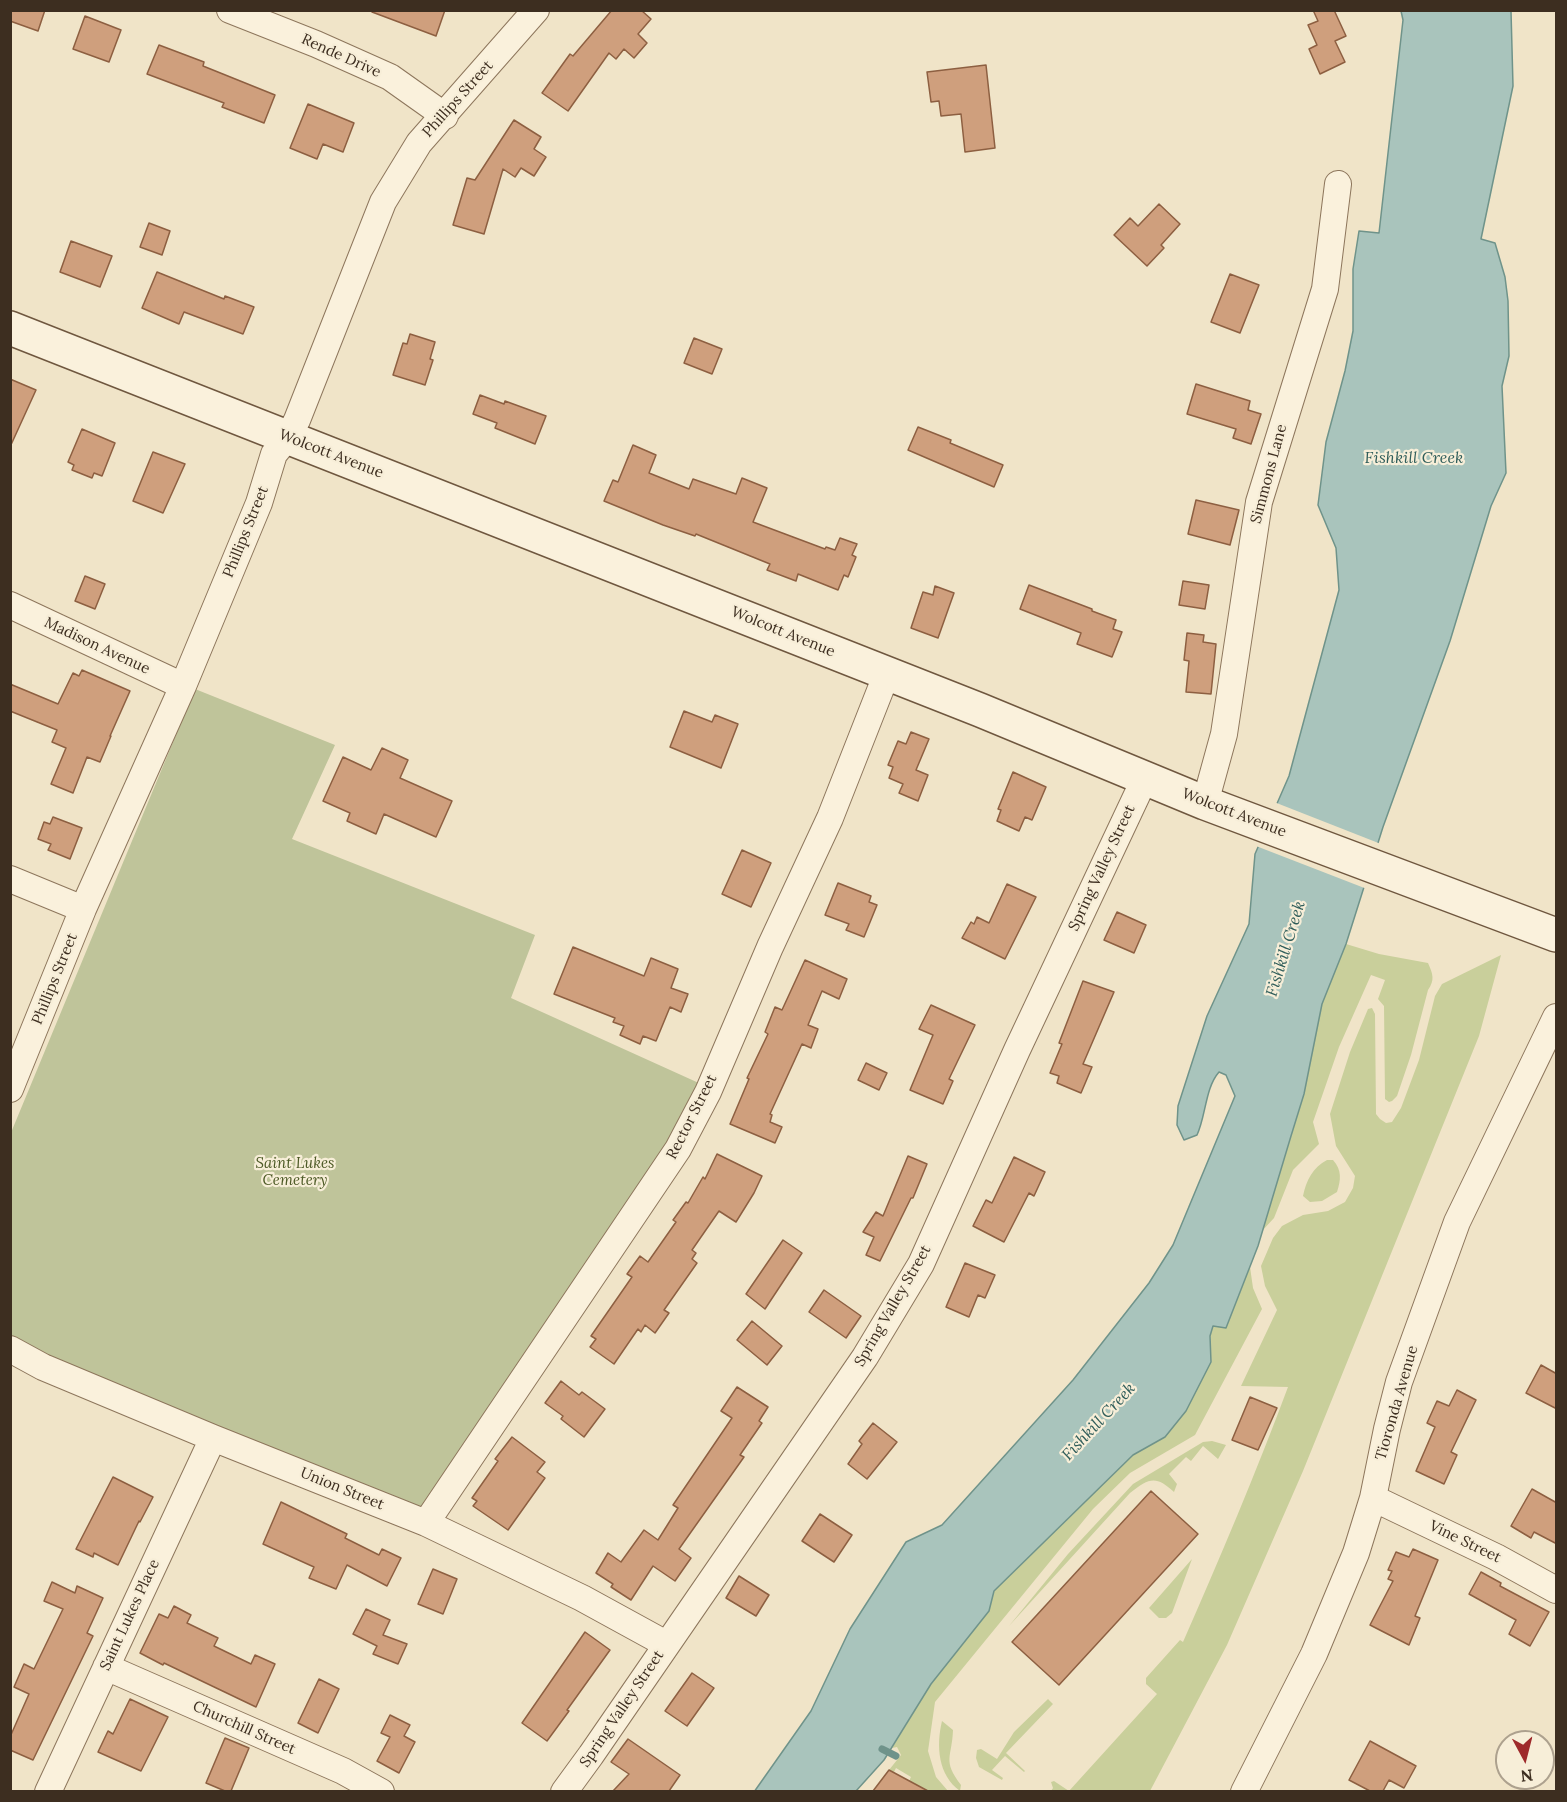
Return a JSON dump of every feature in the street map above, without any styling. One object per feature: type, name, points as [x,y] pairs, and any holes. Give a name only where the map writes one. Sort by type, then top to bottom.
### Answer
[{"type":"main road","name":"Wolcott Avenue","points":[[10,328],[887,673],[1213,806],[1556,935]]},
{"type":"street","name":"Rende Drive","points":[[230,10],[316,44],[390,77],[445,116]]},
{"type":"street","name":"Phillips Street","points":[[10,1089],[83,909],[183,686],[259,503],[274,454],[288,437],[297,420],[383,202],[419,143],[536,10]]},
{"type":"street","name":"Simmons Lane","points":[[1213,806],[1258,502],[1325,290],[1338,184]]},
{"type":"street","name":"Madison Avenue","points":[[10,605],[183,686]]},
{"type":"street","name":"Rector Street","points":[[426,1523],[678,1149],[708,1092],[770,947],[830,818],[887,673]]},
{"type":"street","name":"Spring Valley Street","points":[[564,1791],[865,1357],[921,1264],[1017,1050],[1145,778]]},
{"type":"street","points":[[10,879],[83,909]]},
{"type":"street","name":"Tioronda Avenue","points":[[1244,1791],[1314,1654],[1356,1553],[1373,1498],[1399,1382],[1457,1222],[1557,1017]]},
{"type":"street","name":"Union Street","points":[[10,1349],[43,1366],[213,1438],[426,1523],[582,1598],[666,1644]]},
{"type":"street","name":"Saint Lukes Place","points":[[48,1791],[213,1438]]},
{"type":"street","name":"Vine Street","points":[[1373,1498],[1496,1557],[1557,1590]]},
{"type":"street","name":"Churchill Street","points":[[106,1667],[343,1771],[381,1791]]},
{"type":"green space","name":"Saint Lukes Cemetery","points":[[195,689],[335,745],[292,839],[535,935],[511,998],[701,1084],[659,1164],[426,1523],[11,1345],[10,1135]]},
{"type":"green space","points":[[1346,944],[1379,954],[1428,963],[1432,980],[1411,1055],[1397,1096],[1389,1102],[1385,1099],[1384,1006],[1378,999],[1385,980],[1371,975],[1339,1047],[1313,1122],[1319,1144],[1293,1170],[1274,1218],[1262,1231],[1304,1094],[1322,1004]]},
{"type":"green space","points":[[1501,955],[1479,1036],[1303,1471],[1227,1645],[1150,1791],[1069,1791],[1157,1694],[1146,1684],[1146,1678],[1180,1640],[1183,1642],[1276,1419],[1288,1387],[1241,1386],[1277,1310],[1265,1286],[1261,1266],[1273,1238],[1282,1226],[1303,1215],[1328,1211],[1345,1202],[1353,1188],[1355,1176],[1336,1146],[1330,1114],[1350,1052],[1368,1009],[1372,1008],[1375,1014],[1376,1114],[1386,1123],[1392,1122],[1401,1108],[1419,1060],[1435,996],[1442,984]]},
{"type":"green space","points":[[1327,1160],[1333,1160],[1339,1171],[1337,1192],[1322,1201],[1310,1202],[1303,1196],[1306,1185],[1314,1171]]},
{"type":"green space","points":[[1250,1267],[1253,1288],[1262,1309],[1195,1435],[1130,1473],[1093,1509],[935,1702],[928,1751],[936,1777],[948,1791],[924,1791],[909,1781],[911,1777],[896,1768],[894,1772],[889,1770],[901,1755],[897,1747],[892,1748],[931,1684],[989,1611],[994,1591],[1133,1455],[1165,1437],[1211,1362],[1210,1336],[1213,1325],[1226,1328]]},
{"type":"green space","points":[[1212,1441],[1226,1445],[1218,1459],[1203,1446],[1191,1461],[1186,1457],[1169,1474],[1177,1484],[1174,1492],[1162,1483],[1152,1480],[1130,1493],[1009,1626],[1068,1554],[1133,1484],[1203,1442]]},
{"type":"green space","points":[[1192,1559],[1172,1613],[1166,1618],[1159,1618],[1149,1608]]},
{"type":"green space","points":[[1048,1699],[1053,1704],[1006,1753],[1024,1772],[1005,1756],[992,1770],[1003,1778],[1002,1780],[979,1767],[976,1758],[977,1750],[981,1749],[997,1759],[1014,1732]]},
{"type":"green space","points":[[942,1721],[953,1730],[950,1764],[961,1785],[960,1791],[947,1777],[940,1759],[939,1740]]},
{"type":"green space","points":[[1054,1781],[1069,1791],[1051,1791],[1053,1788],[1051,1782]]},
{"type":"water","name":"Fishkill Creek","points":[[1401,11],[1511,11],[1513,86],[1481,239],[1495,243],[1505,277],[1508,301],[1509,356],[1502,386],[1506,473],[1491,506],[1450,641],[1383,827],[1346,944],[1322,1004],[1304,1094],[1258,1246],[1226,1328],[1213,1326],[1210,1336],[1211,1362],[1186,1411],[1165,1437],[1133,1455],[994,1591],[989,1611],[931,1684],[884,1760],[856,1791],[754,1792],[811,1711],[850,1629],[906,1542],[942,1525],[1073,1380],[1149,1283],[1173,1245],[1235,1096],[1226,1075],[1219,1072],[1208,1094],[1197,1135],[1184,1140],[1177,1125],[1178,1106],[1207,1016],[1249,924],[1255,854],[1289,776],[1339,590],[1336,548],[1318,505],[1326,442],[1353,331],[1353,269],[1359,231],[1379,233],[1403,20]]},
{"type":"pier","points":[[1274,802],[1381,844],[1367,889],[1256,846]]},
{"type":"building","points":[[10,10],[45,10],[38,31],[10,21]]},
{"type":"building","points":[[372,10],[445,10],[436,36],[372,12]]},
{"type":"building","points":[[612,10],[641,10],[651,19],[638,34],[647,43],[634,58],[624,49],[616,59],[609,53],[568,111],[542,93],[570,54],[573,56]]},
{"type":"building","points":[[1313,10],[1334,10],[1346,36],[1335,41],[1345,62],[1320,74],[1309,49],[1317,45],[1308,25],[1318,21]]},
{"type":"building","points":[[85,16],[121,30],[109,62],[73,49]]},
{"type":"building","points":[[159,45],[204,62],[203,66],[275,95],[264,123],[222,107],[224,103],[147,74]]},
{"type":"building","points":[[986,65],[995,148],[965,152],[961,114],[941,116],[939,101],[931,102],[927,72]]},
{"type":"building","points":[[308,104],[354,123],[343,152],[323,144],[317,159],[290,148]]},
{"type":"building","points":[[514,120],[541,137],[534,149],[546,157],[534,176],[521,168],[515,177],[503,169],[484,234],[453,225],[467,178],[475,180]]},
{"type":"building","points":[[1159,204],[1180,224],[1161,245],[1164,248],[1147,266],[1114,235],[1130,218],[1138,226]]},
{"type":"building","points":[[149,223],[170,231],[162,255],[140,247]]},
{"type":"building","points":[[71,241],[112,256],[100,287],[60,272]]},
{"type":"building","points":[[157,272],[224,299],[225,296],[254,307],[243,334],[184,312],[179,324],[142,308]]},
{"type":"building","points":[[1230,274],[1259,285],[1240,333],[1211,322]]},
{"type":"building","points":[[410,334],[435,342],[430,359],[433,360],[425,385],[393,375],[403,343],[407,344]]},
{"type":"building","points":[[694,338],[722,349],[712,374],[684,363]]},
{"type":"building","points":[[10,379],[36,390],[10,447]]},
{"type":"building","points":[[1196,384],[1250,401],[1248,410],[1261,414],[1251,444],[1233,438],[1236,429],[1187,414]]},
{"type":"building","points":[[480,395],[504,404],[505,401],[546,416],[535,444],[495,428],[497,423],[473,414]]},
{"type":"building","points":[[918,427],[1003,465],[994,487],[908,450]]},
{"type":"building","points":[[82,429],[115,443],[102,476],[94,473],[92,478],[72,470],[74,465],[68,462]]},
{"type":"building","points":[[633,445],[656,455],[649,473],[689,489],[693,479],[736,494],[742,478],[767,488],[753,522],[825,549],[826,547],[835,550],[840,538],[857,544],[852,555],[856,557],[848,577],[844,575],[838,590],[798,574],[796,581],[767,570],[770,564],[604,501],[613,480],[618,482]]},
{"type":"building","points":[[153,452],[185,464],[163,513],[133,501]]},
{"type":"building","points":[[1196,500],[1239,510],[1230,545],[1188,534]]},
{"type":"building","points":[[85,576],[105,584],[95,609],[75,601]]},
{"type":"building","points":[[1183,581],[1209,585],[1205,609],[1179,605]]},
{"type":"building","points":[[1029,585],[1116,620],[1113,629],[1122,632],[1112,657],[1077,644],[1081,633],[1020,609]]},
{"type":"building","points":[[935,586],[954,593],[938,638],[911,628],[923,592],[933,595]]},
{"type":"building","points":[[1187,633],[1204,635],[1203,642],[1216,644],[1211,694],[1186,692],[1189,661],[1184,660]]},
{"type":"building","points":[[82,670],[130,691],[100,762],[87,757],[73,793],[51,784],[66,748],[52,742],[57,730],[10,711],[10,684],[58,704],[73,673],[79,676]]},
{"type":"building","points":[[684,711],[712,722],[715,715],[738,724],[721,768],[670,747]]},
{"type":"building","points":[[911,732],[929,739],[916,770],[928,775],[918,801],[899,793],[903,784],[889,778],[893,767],[888,765],[898,741],[906,744]]},
{"type":"building","points":[[382,748],[408,760],[400,778],[452,801],[436,837],[384,814],[376,834],[347,821],[350,813],[323,801],[343,757],[371,770]]},
{"type":"building","points":[[1013,772],[1046,787],[1032,820],[1025,817],[1019,831],[997,821],[1001,810],[998,809]]},
{"type":"building","points":[[53,817],[82,828],[70,859],[48,850],[51,844],[38,839],[44,822],[50,824]]},
{"type":"building","points":[[742,850],[771,863],[751,907],[722,894]]},
{"type":"building","points":[[838,883],[871,896],[869,902],[877,905],[864,937],[846,930],[849,924],[825,915]]},
{"type":"building","points":[[1007,884],[1036,897],[1005,959],[962,938],[971,922],[974,924],[977,917],[989,923]]},
{"type":"building","points":[[1117,912],[1146,925],[1134,953],[1104,940]]},
{"type":"building","points":[[573,947],[644,976],[651,958],[678,969],[671,988],[688,994],[681,1012],[670,1007],[656,1041],[643,1036],[640,1044],[620,1035],[624,1026],[613,1022],[615,1018],[554,994]]},
{"type":"building","points":[[805,960],[847,979],[839,999],[822,991],[808,1025],[818,1029],[811,1048],[802,1044],[770,1114],[772,1115],[770,1122],[782,1127],[775,1143],[730,1124],[749,1079],[747,1078],[768,1034],[765,1032],[775,1007],[782,1010]]},
{"type":"building","points":[[1083,981],[1114,992],[1083,1064],[1092,1067],[1081,1093],[1057,1083],[1059,1076],[1050,1073]]},
{"type":"building","points":[[931,1005],[975,1025],[949,1079],[953,1081],[943,1104],[910,1090],[933,1035],[919,1029]]},
{"type":"building","points":[[866,1063],[887,1073],[879,1090],[858,1080]]},
{"type":"building","points":[[717,1154],[762,1176],[754,1193],[736,1222],[719,1211],[692,1250],[696,1253],[692,1259],[697,1263],[664,1310],[669,1313],[655,1333],[645,1325],[641,1332],[638,1329],[614,1364],[590,1347],[596,1339],[591,1336],[632,1277],[627,1274],[640,1256],[648,1262],[676,1222],[673,1220],[686,1202],[688,1203],[703,1177],[705,1179]]},
{"type":"building","points":[[908,1156],[927,1164],[913,1198],[880,1261],[866,1255],[874,1237],[863,1232],[876,1212],[883,1216]]},
{"type":"building","points":[[1014,1157],[1045,1172],[1034,1196],[1029,1193],[1004,1242],[973,1226],[986,1200],[992,1203]]},
{"type":"building","points":[[783,1240],[802,1253],[765,1309],[746,1294]]},
{"type":"building","points":[[965,1263],[995,1275],[985,1298],[978,1295],[969,1317],[946,1307]]},
{"type":"building","points":[[824,1290],[861,1316],[846,1338],[809,1312]]},
{"type":"building","points":[[752,1321],[782,1346],[767,1365],[737,1340]]},
{"type":"building","points":[[1541,1365],[1557,1374],[1557,1409],[1526,1393]]},
{"type":"building","points":[[561,1381],[579,1395],[582,1392],[605,1409],[584,1437],[561,1419],[563,1416],[545,1403]]},
{"type":"building","points":[[737,1387],[768,1407],[759,1421],[762,1423],[740,1455],[744,1457],[679,1549],[691,1558],[675,1581],[653,1566],[631,1600],[611,1587],[613,1584],[596,1573],[608,1553],[621,1562],[644,1530],[658,1540],[678,1508],[673,1505],[732,1418],[721,1411]]},
{"type":"building","points":[[1457,1390],[1476,1400],[1451,1452],[1457,1455],[1444,1484],[1416,1471],[1435,1427],[1427,1423],[1437,1401],[1449,1406]]},
{"type":"building","points":[[1250,1397],[1277,1408],[1258,1450],[1232,1440]]},
{"type":"building","points":[[873,1423],[897,1442],[867,1479],[848,1464],[862,1444],[859,1441]]},
{"type":"building","points":[[512,1437],[545,1462],[537,1472],[545,1478],[508,1530],[473,1506],[477,1501],[472,1498],[498,1461],[495,1459]]},
{"type":"building","points":[[113,1477],[153,1497],[118,1565],[94,1553],[93,1557],[76,1549]]},
{"type":"building","points":[[1532,1489],[1557,1503],[1557,1544],[1534,1532],[1531,1538],[1511,1526]]},
{"type":"building","points":[[1151,1491],[1198,1534],[1059,1685],[1012,1642]]},
{"type":"building","points":[[281,1502],[347,1534],[345,1538],[379,1555],[382,1549],[401,1558],[387,1586],[347,1565],[336,1589],[309,1578],[314,1567],[263,1544]]},
{"type":"building","points":[[820,1514],[852,1535],[834,1562],[802,1541]]},
{"type":"building","points":[[1413,1549],[1438,1560],[1415,1616],[1420,1618],[1409,1645],[1370,1625],[1393,1581],[1388,1579],[1392,1571],[1388,1570],[1396,1552],[1409,1557]]},
{"type":"building","points":[[433,1569],[457,1579],[443,1614],[418,1604]]},
{"type":"building","points":[[1481,1572],[1501,1583],[1500,1586],[1549,1612],[1530,1646],[1509,1634],[1516,1620],[1469,1594]]},
{"type":"building","points":[[739,1576],[769,1595],[756,1616],[726,1598]]},
{"type":"building","points":[[52,1582],[75,1593],[77,1586],[103,1598],[87,1633],[93,1636],[33,1760],[10,1750],[10,1737],[29,1694],[14,1687],[24,1664],[34,1669],[63,1609],[44,1601]]},
{"type":"building","points":[[174,1606],[191,1615],[187,1623],[218,1638],[214,1646],[251,1664],[255,1655],[275,1664],[256,1707],[140,1653],[159,1614],[168,1618]]},
{"type":"building","points":[[366,1609],[390,1620],[383,1635],[407,1644],[398,1664],[373,1654],[377,1646],[353,1634]]},
{"type":"building","points":[[585,1632],[610,1650],[547,1741],[522,1723]]},
{"type":"building","points":[[692,1673],[714,1688],[687,1726],[665,1711]]},
{"type":"building","points":[[319,1679],[339,1689],[318,1733],[298,1723]]},
{"type":"building","points":[[130,1699],[168,1717],[141,1771],[98,1752],[108,1731],[113,1734]]},
{"type":"building","points":[[390,1715],[410,1725],[404,1736],[415,1742],[399,1773],[377,1761],[390,1737],[381,1733]]},
{"type":"building","points":[[225,1738],[249,1748],[231,1791],[225,1791],[206,1783]]},
{"type":"building","points":[[628,1739],[680,1775],[669,1791],[613,1791],[629,1774],[611,1762]]},
{"type":"building","points":[[1370,1741],[1416,1766],[1404,1788],[1389,1780],[1383,1791],[1370,1791],[1349,1780]]},
{"type":"building","points":[[889,1770],[928,1791],[873,1791]]},
{"type":"waterway","points":[[882,1749],[896,1756]]}]
